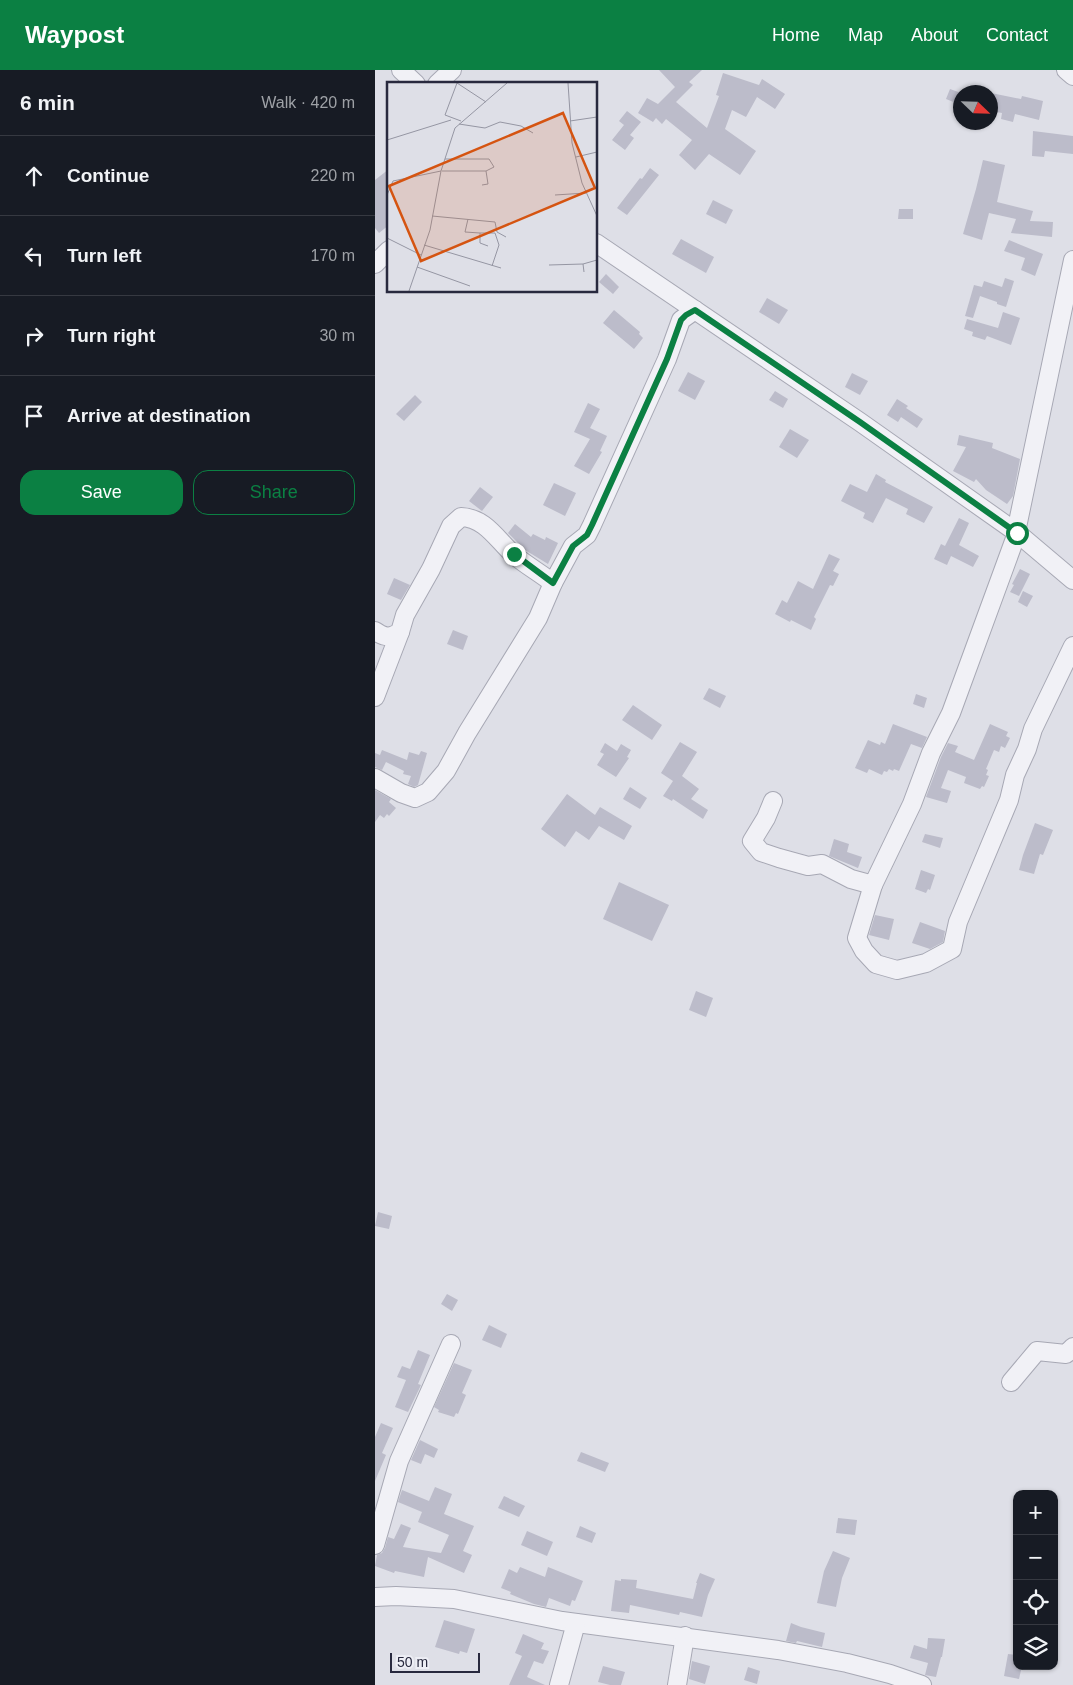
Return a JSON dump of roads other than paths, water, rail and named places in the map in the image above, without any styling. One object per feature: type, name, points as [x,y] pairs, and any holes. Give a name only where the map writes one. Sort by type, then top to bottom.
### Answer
[{"type":"street","points":[[401,70],[414,82]]},
{"type":"street","points":[[439,82],[452,70]]},
{"type":"street","points":[[1066,70],[1073,76]]},
{"type":"street","points":[[597,244],[860,422],[1016,533],[1073,580]]},
{"type":"street","points":[[375,264],[387,252]]},
{"type":"street","points":[[1073,260],[1016,533],[951,713],[931,753],[913,804],[873,885],[857,938],[864,951],[876,964],[897,970],[926,963],[952,949],[958,922],[1009,800],[1015,776],[1027,749],[1033,729],[1073,646]]},
{"type":"street","points":[[375,778],[401,793],[415,798],[428,792],[446,771],[467,733],[538,618],[553,583],[573,546],[587,535],[667,359],[681,320],[695,310]]},
{"type":"street","points":[[375,697],[405,616],[431,569],[451,526],[461,517],[470,518],[485,525],[514,554],[553,583]]},
{"type":"street","points":[[375,631],[384,637],[392,637],[400,632]]},
{"type":"street","points":[[773,801],[766,818],[752,841],[761,852],[808,866],[822,864],[851,879],[873,885]]},
{"type":"street","points":[[375,1545],[399,1461],[451,1344]]},
{"type":"street","points":[[1011,1382],[1037,1351],[1066,1354],[1073,1347]]},
{"type":"street","points":[[375,1597],[396,1596],[454,1599],[577,1623],[685,1636],[805,1655],[890,1674],[922,1685]]},
{"type":"street","points":[[559,1685],[577,1623]]},
{"type":"street","points":[[677,1685],[685,1636]]}]
